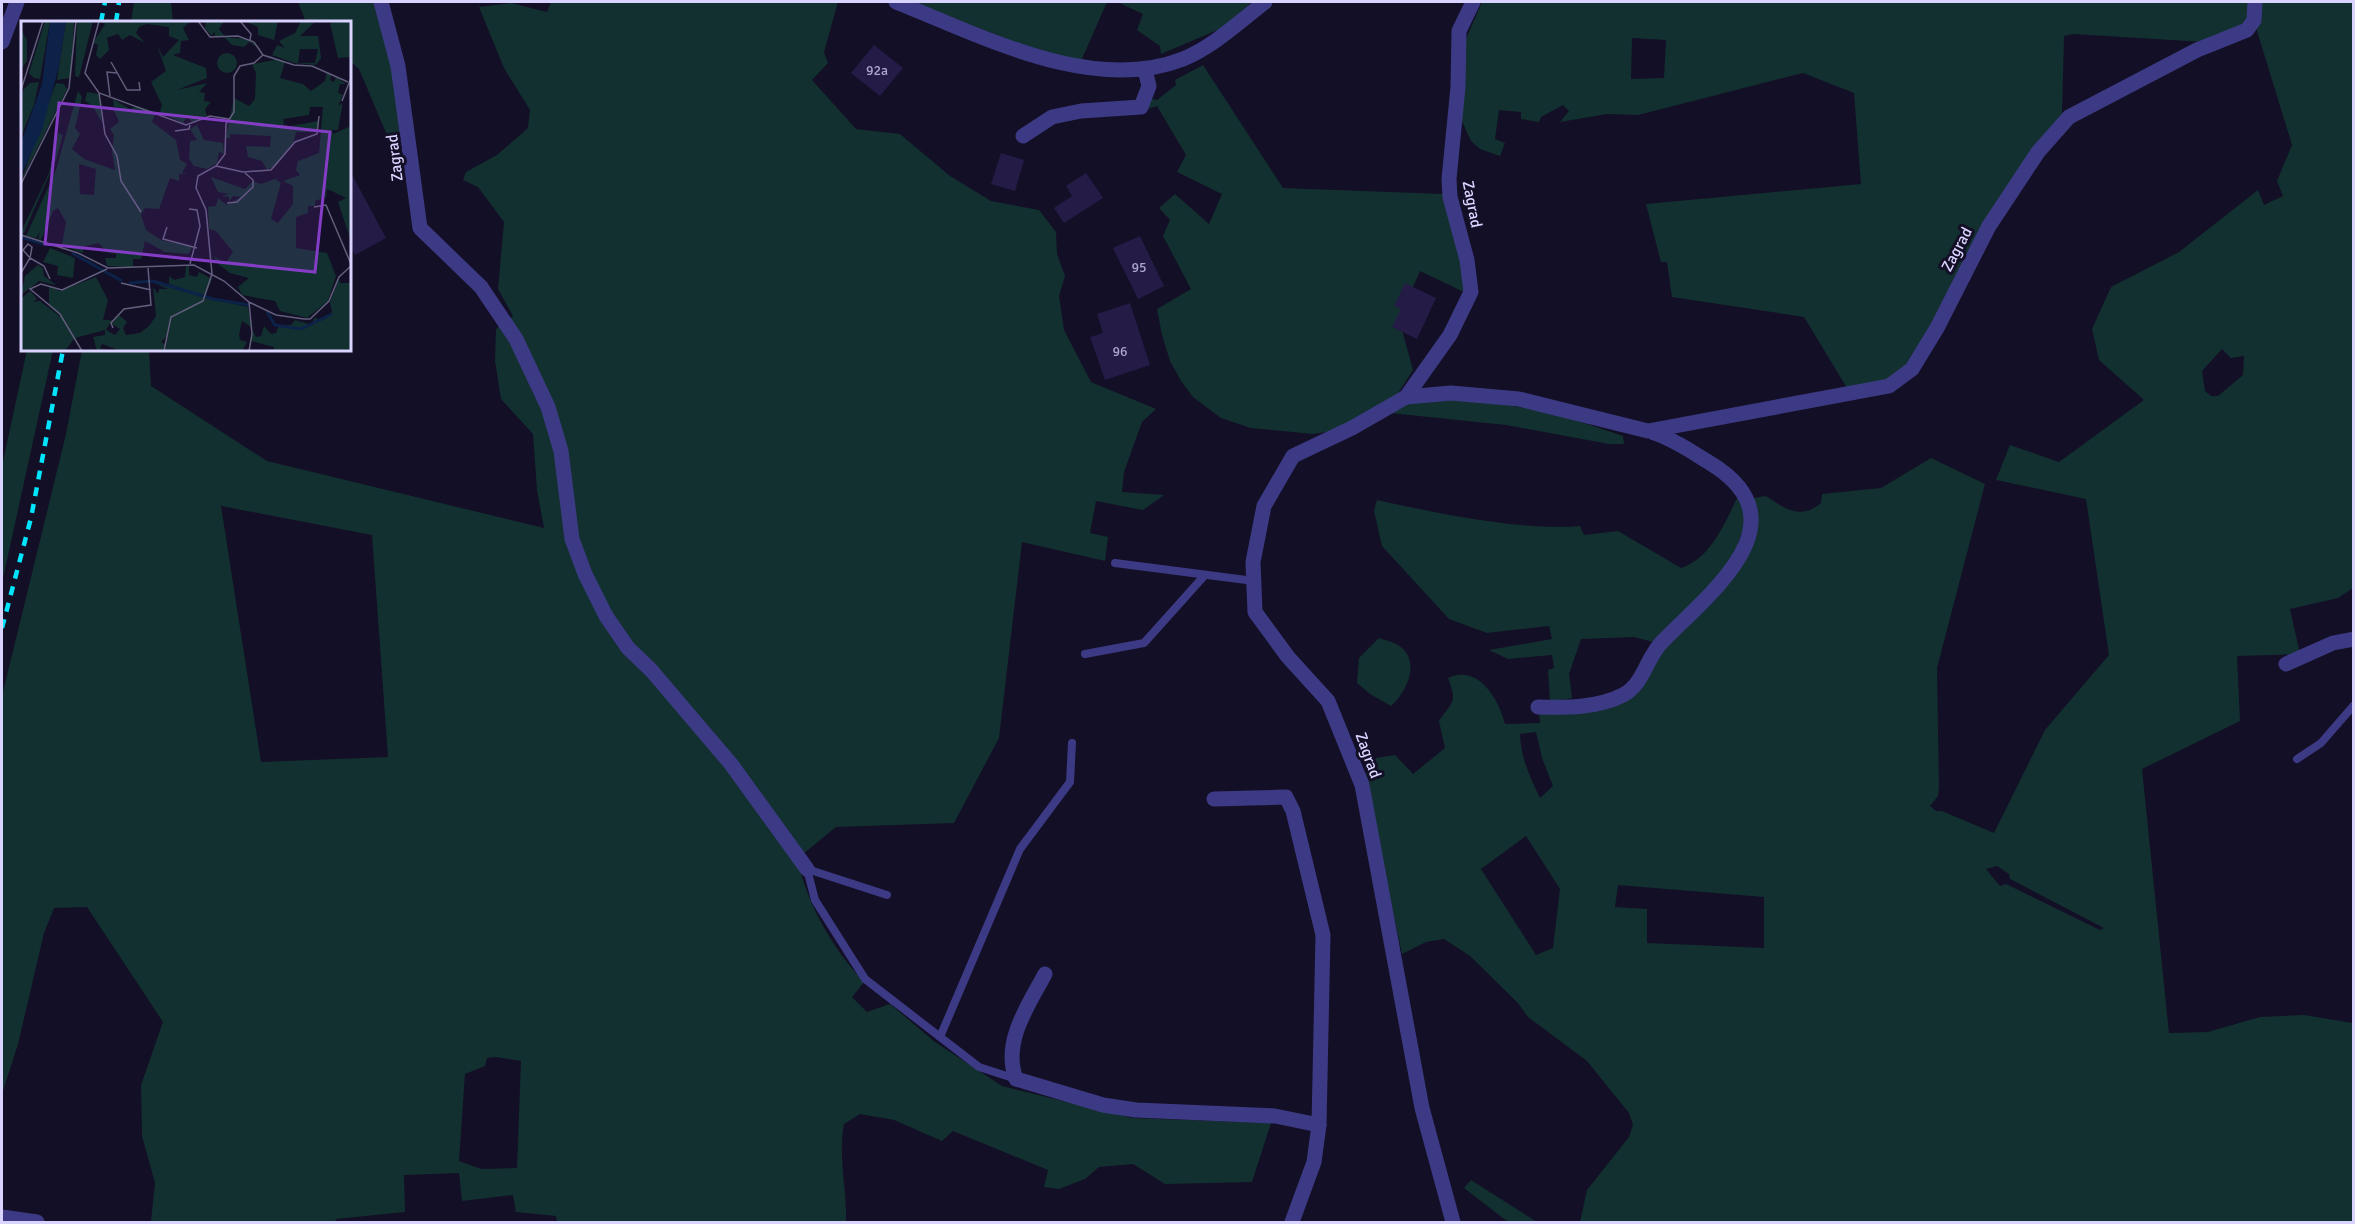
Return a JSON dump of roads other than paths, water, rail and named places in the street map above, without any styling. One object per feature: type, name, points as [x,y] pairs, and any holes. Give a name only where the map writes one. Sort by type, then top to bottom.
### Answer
[{"type":"street","points":[[2,42],[17,2]]},
{"type":"street","name":"Zagrad","points":[[381,2],[398,66],[420,228],[481,287],[516,339],[548,407],[561,451],[572,539],[606,616],[628,648],[651,670],[732,764],[807,868]]},
{"type":"street","points":[[896,2],[1015,48],[1075,67],[1145,70],[1184,58],[1218,39],[1265,2]]},
{"type":"street","name":"Zagrad","points":[[1453,1222],[1422,1108],[1362,785],[1328,701],[1288,657],[1255,612],[1253,562],[1264,506],[1293,456],[1352,428],[1406,397],[1450,336],[1471,292],[1467,260],[1450,197],[1449,179],[1458,87],[1459,31],[1473,2]]},
{"type":"street","name":"Zagrad","points":[[1648,431],[1889,387],[1912,369],[1937,328],[1989,226],[2038,152],[2069,117],[2197,50],[2247,30],[2254,20],[2255,2]]},
{"type":"street","points":[[1023,136],[1052,117],[1081,111],[1141,107],[1149,87],[1145,70]]},
{"type":"street","name":"Zagrad","points":[[1406,397],[1451,393],[1519,399],[1670,438],[1721,470],[1739,486],[1752,514],[1752,528],[1734,566],[1658,645],[1639,681],[1623,694],[1599,703],[1560,708],[1538,707]]},
{"type":"street","points":[[2286,664],[2333,643],[2354,639]]},
{"type":"street","points":[[1214,799],[1286,797],[1293,811],[1323,934],[1319,1125],[1314,1162],[1292,1222]]},
{"type":"street","points":[[1045,974],[1013,1035],[1012,1068],[1016,1079],[1104,1105],[1137,1110],[1275,1116],[1319,1125]]},
{"type":"street","points":[[2,1217],[37,1222]]},
{"type":"lane","points":[[1114,563],[1254,581]]},
{"type":"lane","points":[[1084,654],[1144,643],[1205,575]]},
{"type":"lane","points":[[2297,759],[2321,743],[2354,705]]},
{"type":"lane","points":[[940,1037],[1020,849],[1070,782],[1072,743]]},
{"type":"lane","points":[[807,868],[887,895]]},
{"type":"lane","points":[[807,868],[815,900],[865,979],[979,1067],[1016,1079]]},
{"type":"railway","points":[[101,21],[105,2]]},
{"type":"railway","points":[[116,21],[119,2]]},
{"type":"railway","points":[[2,628],[31,518],[63,351]]}]
